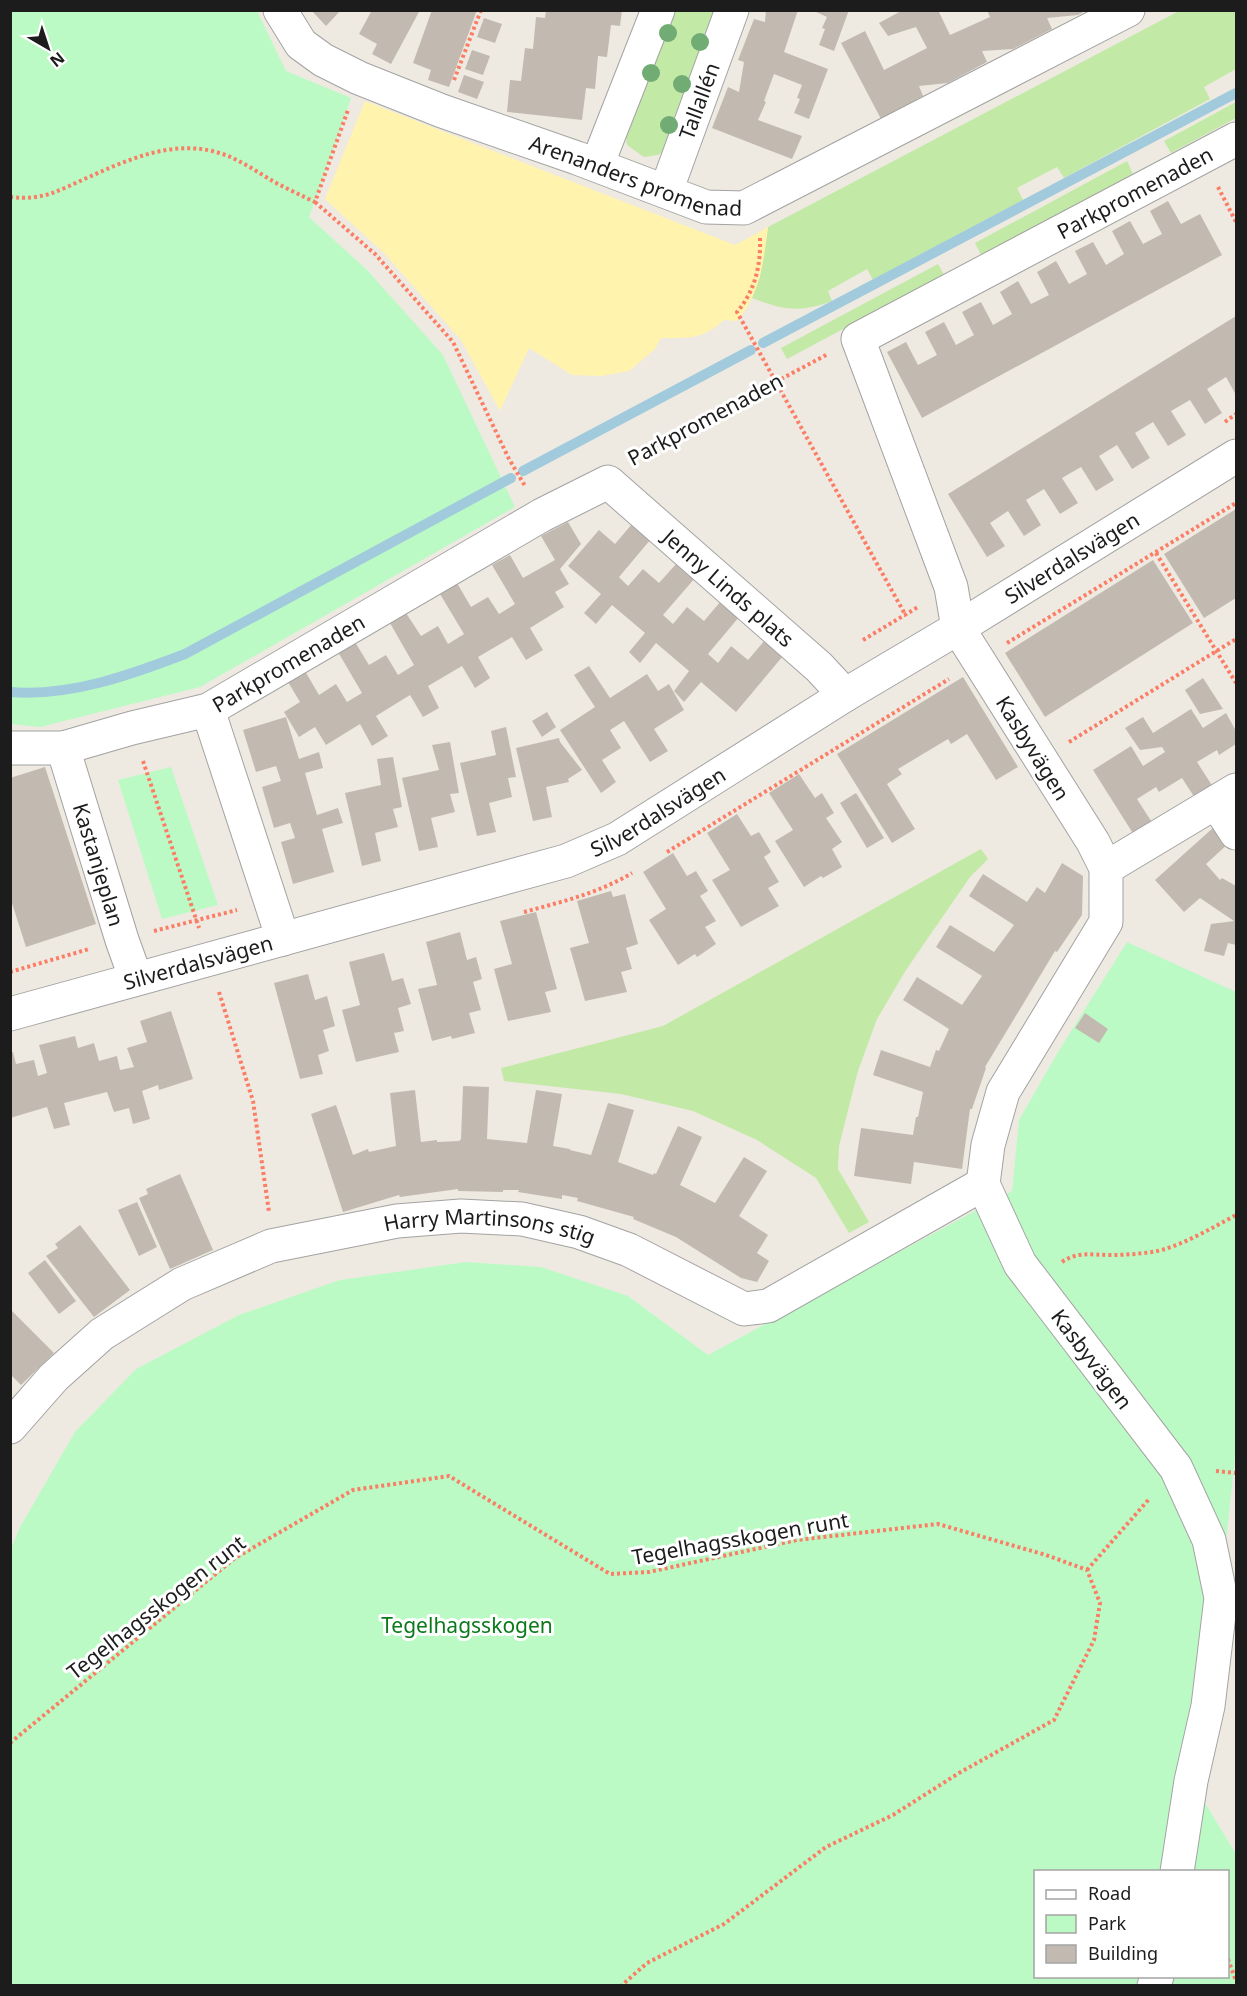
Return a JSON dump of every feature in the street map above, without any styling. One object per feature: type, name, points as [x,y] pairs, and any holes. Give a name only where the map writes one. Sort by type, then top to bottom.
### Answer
[{"type":"street","name":"Arenanders promenad","points":[[280,10],[301,44],[323,60],[359,78],[442,111],[597,165],[706,207],[744,208],[1128,10]]},
{"type":"street","points":[[597,165],[658,10]]},
{"type":"street","name":"Tallallén","points":[[666,191],[732,10]]},
{"type":"street","name":"Parkpromenaden","points":[[858,339],[1236,139]]},
{"type":"street","points":[[858,339],[951,587],[958,628]]},
{"type":"street","name":"Silverdalsvägen","points":[[10,1014],[566,861],[607,843],[627,833],[845,695],[1236,456]]},
{"type":"street","name":"Parkpromenaden","points":[[10,748],[63,748],[208,710],[542,516],[608,482]]},
{"type":"street","name":"Jenny Linds plats","points":[[608,482],[819,667],[845,695]]},
{"type":"street","name":"Kasbyvägen","points":[[958,628],[1093,842],[1106,868],[1106,922],[1003,1092],[988,1145],[983,1184],[1020,1264],[1176,1468],[1209,1540],[1221,1598],[1208,1706],[1191,1781],[1177,1870]]},
{"type":"street","points":[[208,710],[283,939]]},
{"type":"street","name":"Kastanjeplan","points":[[63,748],[136,979]]},
{"type":"street","points":[[1106,868],[1226,796],[1236,833]]},
{"type":"street","name":"Harry Martinsons stig","points":[[10,1427],[54,1377],[102,1334],[182,1284],[271,1246],[397,1221],[461,1216],[522,1219],[579,1232],[629,1250],[744,1309],[768,1306],[983,1184]]},
{"type":"path","points":[[442,111],[481,10]]},
{"type":"path","points":[[315,202],[359,78]]},
{"type":"path","points":[[10,196],[43,197],[124,162],[157,151],[187,148],[217,152],[249,166],[315,202],[375,254],[453,342],[509,459],[542,516]]},
{"type":"path","points":[[744,208],[760,238],[760,257],[752,289],[737,312],[905,615]]},
{"type":"path","name":"Parkpromenaden","points":[[608,482],[615,467],[858,339]]},
{"type":"path","points":[[1221,424],[1236,414]]},
{"type":"path","points":[[978,660],[1236,503]]},
{"type":"path","points":[[1156,553],[1236,683]]},
{"type":"path","points":[[819,667],[951,587]]},
{"type":"path","points":[[1080,735],[1236,639]]},
{"type":"path","points":[[10,972],[122,940],[271,902]]},
{"type":"path","points":[[1086,1253],[1111,1255],[1161,1250],[1176,1246],[1236,1215]]},
{"type":"path","points":[[621,1986],[647,1963],[724,1924],[826,1847],[893,1815],[959,1773],[1054,1720],[1094,1640],[1100,1602],[1087,1570],[1176,1468]]},
{"type":"path","name":"Tegelhagsskogen runt","points":[[10,1743],[236,1558],[353,1490],[449,1476],[610,1574],[649,1572],[797,1540],[938,1524],[1046,1555],[1087,1570]]},
{"type":"path","points":[[1229,1964],[1236,1981]]},
{"type":"green space","points":[[10,11],[257,11],[286,71],[351,98],[309,217],[368,271],[443,355],[515,507],[200,687],[40,727],[10,724]]},
{"type":"green space","points":[[670,11],[721,11],[664,151],[658,155],[644,157],[627,145],[625,132]]},
{"type":"green space","points":[[1179,11],[1236,11],[1236,69],[1204,87],[1210,99],[1064,178],[1057,167],[1017,188],[1023,200],[873,280],[867,269],[828,291],[832,301],[811,307],[792,308],[752,298],[760,277],[768,227]]},
{"type":"green space","points":[[1236,102],[1236,118],[1171,153],[1164,141]]},
{"type":"green space","points":[[1127,161],[1133,174],[981,255],[975,243]]},
{"type":"green space","points":[[938,264],[944,275],[787,359],[781,348]]},
{"type":"green space","points":[[171,767],[218,905],[162,919],[118,780]]},
{"type":"green space","points":[[981,849],[988,859],[970,877],[906,970],[877,1019],[858,1071],[839,1146],[838,1169],[869,1222],[849,1233],[816,1178],[757,1140],[693,1111],[621,1094],[504,1081],[501,1068],[663,1026]]},
{"type":"green space","name":"Tegelhagsskogen","points":[[1127,942],[1236,992],[1236,1448],[1199,1793],[1236,1854],[1236,1985],[11,1985],[10,1551],[20,1527],[75,1432],[136,1369],[239,1315],[340,1280],[466,1262],[541,1267],[628,1296],[708,1355],[1012,1191],[1019,1120],[1058,1052]]},
{"type":"sand","points":[[365,101],[735,245],[768,227],[760,277],[751,300],[737,321],[724,320],[709,331],[695,336],[661,338],[655,349],[629,371],[601,376],[572,375],[529,348],[500,411],[461,340],[384,253],[325,199]]},
{"type":"building","points":[[311,10],[341,10],[326,26]]},
{"type":"building","points":[[372,10],[420,10],[391,64],[372,54],[377,44],[359,34]]},
{"type":"building","points":[[432,10],[477,10],[449,87],[428,80],[431,70],[413,63]]},
{"type":"building","points":[[546,10],[622,10],[620,26],[611,25],[607,57],[598,56],[595,89],[586,88],[582,120],[507,112],[510,80],[521,81],[525,48],[533,49],[536,17],[545,18]]},
{"type":"building","points":[[766,10],[798,10],[784,52],[828,69],[809,119],[794,113],[800,99],[797,98],[802,85],[774,74],[758,120],[802,136],[792,159],[712,128],[728,87],[739,92],[744,62],[738,60],[754,19],[765,22]]},
{"type":"building","points":[[812,10],[849,10],[834,51],[819,45],[827,17]]},
{"type":"building","points":[[903,10],[938,10],[950,35],[990,17],[987,10],[1087,10],[1078,15],[1047,18],[1052,29],[1013,49],[982,51],[987,62],[948,83],[919,86],[923,96],[881,119],[841,43],[865,31],[884,70],[927,48],[916,27],[888,36],[879,23]]},
{"type":"building","points":[[484,18],[502,24],[495,43],[477,37]]},
{"type":"building","points":[[472,50],[490,56],[483,75],[465,69]]},
{"type":"building","points":[[464,75],[484,82],[477,99],[458,92]]},
{"type":"building","points":[[1168,201],[1181,224],[1200,214],[1222,255],[922,418],[887,352],[906,342],[918,365],[937,355],[925,332],[944,322],[956,345],[974,335],[962,312],[981,302],[993,325],[1012,314],[1000,292],[1018,281],[1031,304],[1049,295],[1037,272],[1056,261],[1069,284],[1087,274],[1075,251],[1093,242],[1106,265],[1124,254],[1112,231],[1130,221],[1143,244],[1162,234],[1150,211]]},
{"type":"building","points":[[1236,316],[1236,395],[1226,377],[1207,389],[1222,413],[1205,424],[1190,400],[1171,411],[1186,435],[1168,446],[1153,422],[1135,433],[1150,458],[1132,469],[1117,445],[1099,456],[1114,480],[1096,491],[1081,467],[1062,478],[1078,503],[1060,514],[1044,489],[1026,500],[1041,525],[1024,536],[1008,511],[990,523],[1005,546],[987,557],[948,494]]},
{"type":"building","points":[[1236,509],[1236,598],[1204,618],[1164,554]]},
{"type":"building","points":[[568,522],[581,544],[560,569],[569,584],[555,592],[564,607],[530,628],[543,650],[526,660],[512,637],[478,657],[490,678],[475,688],[462,666],[428,686],[439,708],[423,717],[410,695],[376,716],[388,736],[372,746],[360,724],[326,745],[315,727],[299,737],[284,712],[300,702],[288,682],[305,671],[319,695],[336,684],[347,702],[362,693],[338,652],[355,642],[369,665],[386,655],[398,675],[414,665],[390,623],[406,613],[421,636],[438,626],[448,644],[464,634],[440,594],[457,583],[471,607],[488,597],[499,614],[515,604],[492,565],[510,555],[523,578],[555,560],[541,536]]},
{"type":"building","points":[[632,524],[651,539],[619,577],[628,586],[643,569],[659,583],[677,563],[695,578],[663,615],[673,624],[687,607],[704,621],[721,601],[739,617],[708,654],[718,663],[731,646],[748,660],[765,640],[783,656],[736,712],[701,682],[684,702],[674,691],[689,671],[656,643],[640,663],[629,652],[645,633],[612,605],[596,624],[584,613],[601,594],[568,566],[599,530],[615,544]]},
{"type":"building","points":[[1153,560],[1193,623],[1045,717],[1005,653]]},
{"type":"building","points":[[589,666],[610,698],[647,674],[658,691],[669,684],[684,710],[654,729],[668,751],[650,762],[624,721],[610,730],[621,748],[602,760],[616,782],[601,793],[560,730],[595,707],[574,675]]},
{"type":"building","points":[[963,677],[1018,767],[996,780],[967,734],[951,744],[948,739],[898,769],[902,774],[887,784],[915,829],[892,843],[837,754]]},
{"type":"building","points":[[1203,678],[1223,709],[1200,714],[1185,690]]},
{"type":"building","points":[[1191,709],[1203,728],[1226,713],[1236,731],[1236,744],[1219,755],[1217,750],[1197,762],[1213,787],[1195,798],[1182,778],[1159,792],[1156,787],[1137,799],[1153,824],[1134,835],[1093,770],[1131,746],[1143,766],[1165,752],[1162,747],[1140,750],[1125,728],[1143,717],[1153,733]]},
{"type":"building","points":[[547,712],[556,727],[542,737],[532,721]]},
{"type":"building","points":[[286,717],[299,759],[319,752],[323,768],[305,773],[317,815],[338,808],[343,823],[322,829],[334,872],[293,884],[281,842],[295,838],[290,823],[274,828],[262,787],[281,781],[276,766],[256,772],[243,730]]},
{"type":"building","points":[[506,727],[516,777],[508,778],[512,797],[489,803],[496,832],[477,836],[460,763],[496,755],[491,731]]},
{"type":"building","points":[[559,738],[582,770],[568,779],[569,782],[546,787],[552,817],[533,821],[516,748]]},
{"type":"building","points":[[450,742],[459,793],[450,794],[455,812],[431,818],[438,847],[419,851],[402,778],[439,770],[432,745]]},
{"type":"building","points":[[393,757],[402,807],[393,809],[398,827],[375,833],[381,861],[362,866],[345,793],[381,785],[377,759]]},
{"type":"building","points":[[45,767],[96,924],[26,947],[10,897],[10,778]]},
{"type":"building","points":[[799,774],[815,798],[822,793],[834,813],[826,818],[842,842],[832,849],[842,867],[823,878],[821,876],[804,887],[775,841],[793,830],[769,793]]},
{"type":"building","points":[[856,793],[884,838],[867,848],[840,803]]},
{"type":"building","points":[[737,814],[751,836],[759,832],[771,852],[764,857],[779,882],[768,888],[779,906],[741,927],[712,880],[730,870],[707,833]]},
{"type":"building","points":[[1214,827],[1229,843],[1206,864],[1220,880],[1222,878],[1236,886],[1236,945],[1228,943],[1224,956],[1204,951],[1211,924],[1234,921],[1200,898],[1184,912],[1155,880]]},
{"type":"building","points":[[673,853],[687,876],[696,871],[708,891],[700,896],[716,921],[705,927],[716,944],[697,957],[695,954],[678,965],[649,920],[666,909],[643,872]]},
{"type":"building","points":[[1062,863],[1083,876],[1082,915],[1057,952],[1055,951],[985,1067],[972,1109],[970,1109],[962,1169],[914,1162],[911,1184],[854,1176],[861,1128],[913,1135],[916,1117],[918,1117],[923,1092],[873,1075],[881,1050],[930,1067],[936,1050],[939,1051],[949,1029],[903,1000],[917,977],[962,1005],[982,976],[936,947],[950,925],[994,952],[1014,925],[969,896],[983,874],[1027,902],[1037,887],[1045,893]]},
{"type":"building","points":[[611,891],[613,897],[625,894],[638,944],[626,948],[632,969],[621,972],[627,992],[585,1001],[570,948],[589,943],[577,901]]},
{"type":"building","points":[[536,912],[557,989],[545,992],[551,1012],[508,1021],[494,969],[512,964],[500,921]]},
{"type":"building","points":[[460,932],[467,960],[476,957],[482,979],[473,982],[481,1010],[469,1013],[475,1033],[432,1041],[418,989],[437,985],[426,942]]},
{"type":"building","points":[[384,953],[392,981],[403,978],[411,1004],[398,1008],[404,1031],[394,1033],[399,1052],[356,1062],[342,1010],[360,1005],[349,962]]},
{"type":"building","points":[[308,974],[315,1000],[327,996],[335,1026],[323,1030],[329,1051],[318,1055],[323,1074],[300,1079],[274,983]]},
{"type":"building","points":[[171,1011],[193,1079],[159,1090],[158,1085],[142,1091],[150,1119],[133,1124],[129,1108],[114,1112],[107,1092],[64,1103],[70,1125],[54,1129],[47,1107],[10,1118],[10,1052],[13,1052],[16,1064],[34,1060],[38,1076],[47,1073],[39,1045],[75,1036],[78,1048],[94,1043],[99,1061],[117,1056],[120,1070],[134,1067],[127,1048],[147,1042],[140,1021]]},
{"type":"building","points":[[1085,1013],[1108,1029],[1099,1043],[1075,1028]]},
{"type":"building","points":[[463,1086],[489,1087],[487,1139],[527,1143],[536,1090],[562,1094],[553,1146],[591,1155],[608,1103],[634,1110],[618,1162],[653,1175],[656,1174],[678,1126],[702,1137],[680,1185],[715,1203],[744,1157],[767,1171],[739,1216],[768,1235],[757,1253],[769,1261],[757,1282],[741,1278],[676,1237],[633,1219],[634,1217],[577,1201],[578,1198],[562,1195],[562,1199],[518,1192],[519,1190],[503,1190],[503,1192],[458,1191],[458,1189],[400,1197],[399,1195],[343,1212],[311,1114],[336,1105],[353,1155],[368,1149],[369,1152],[396,1146],[390,1093],[415,1090],[421,1142],[459,1141],[461,1139]]},
{"type":"building","points":[[180,1174],[213,1250],[170,1269],[139,1198],[148,1194],[146,1189]]},
{"type":"building","points":[[137,1202],[157,1247],[139,1256],[118,1210]]},
{"type":"building","points":[[80,1225],[130,1290],[94,1317],[46,1256],[58,1248],[55,1244]]},
{"type":"building","points":[[45,1260],[76,1301],[59,1314],[28,1273]]},
{"type":"building","points":[[10,1309],[54,1353],[21,1385],[10,1374]]},
{"type":"waterway","points":[[763,343],[1236,93]]},
{"type":"waterway","points":[[523,471],[751,350]]},
{"type":"waterway","points":[[10,692],[32,693],[77,688],[121,677],[185,654],[511,478]]}]
